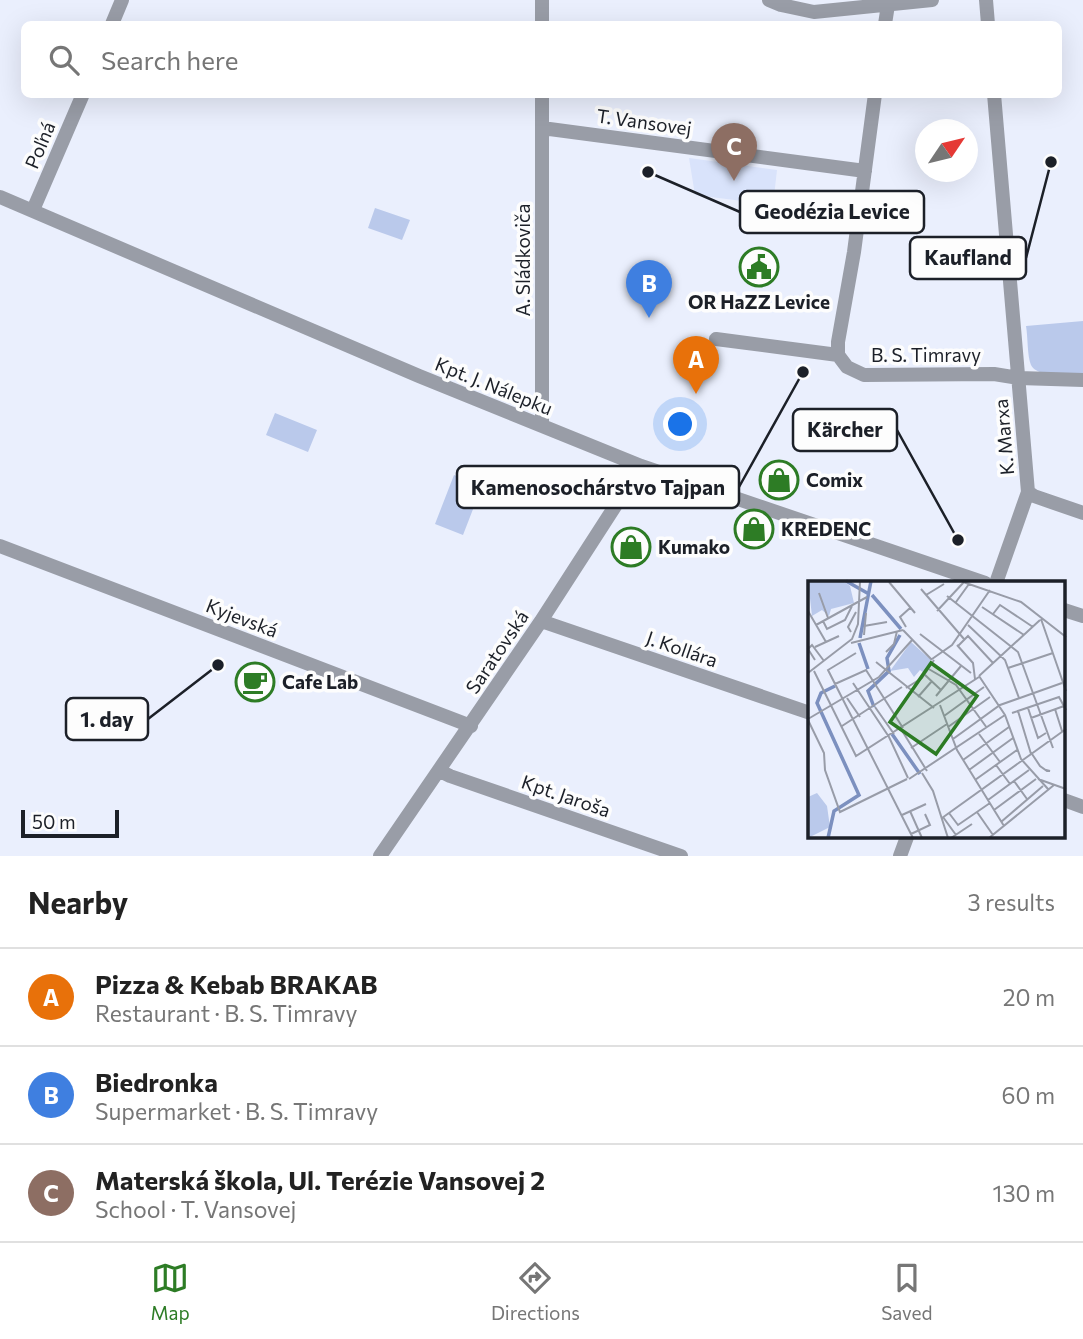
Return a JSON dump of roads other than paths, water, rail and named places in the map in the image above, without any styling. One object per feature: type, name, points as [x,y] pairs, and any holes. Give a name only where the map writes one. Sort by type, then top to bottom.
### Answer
[{"type":"street","points":[[113,21],[122,0]]},
{"type":"street","points":[[542,0],[542,21]]},
{"type":"street","points":[[769,0],[814,12],[932,0]]},
{"type":"street","points":[[986,0],[988,21]]},
{"type":"street","points":[[885,21],[888,5]]},
{"type":"street","name":"Poľná","points":[[33,210],[81,98]]},
{"type":"street","name":"A. Sládkoviča","points":[[542,98],[542,426]]},
{"type":"street","points":[[838,355],[875,98]]},
{"type":"street","name":"K. Marxa","points":[[994,98],[1028,492],[997,581]]},
{"type":"street","name":"T. Vansovej","points":[[542,128],[865,171]]},
{"type":"street","name":"Kpt. J. Nálepku","points":[[0,197],[418,376],[641,466],[979,581]]},
{"type":"street","name":"B. S. Timravy","points":[[716,339],[838,355],[847,367],[864,375],[994,374],[1018,379]]},
{"type":"street","name":"K. Marxa","points":[[1018,379],[1083,380]]},
{"type":"street","name":"Saratovská","points":[[380,856],[471,726],[641,466]]},
{"type":"street","name":"K. Marxa","points":[[1028,492],[1083,513]]},
{"type":"street","name":"Kyjevská","points":[[0,546],[471,726]]},
{"type":"street","points":[[1066,611],[1083,616]]},
{"type":"street","name":"J. Kollára","points":[[541,621],[808,712]]},
{"type":"street","name":"Kpt. Jaroša","points":[[440,771],[681,856]]},
{"type":"street","points":[[1066,801],[1083,807]]},
{"type":"street","points":[[900,856],[906,838]]},
{"type":"place","name":"Kaufland","points":[[1051,162]]},
{"type":"place","name":"Geodézia Levice","points":[[648,172]]},
{"type":"place","name":"Materská škola, Ul. Terézie Vansovej 2","points":[[734,181]]},
{"type":"place","name":"OR HaZZ Levice","points":[[759,267]]},
{"type":"place","name":"Biedronka","points":[[649,318]]},
{"type":"place","name":"Kamenosochárstvo Tajpan","points":[[803,372]]},
{"type":"place","name":"Pizza & Kebab BRAKAB","points":[[696,394]]},
{"type":"place","name":"Comix","points":[[779,480]]},
{"type":"place","name":"KREDENC","points":[[754,529]]},
{"type":"place","name":"Kärcher","points":[[958,540]]},
{"type":"place","name":"Kumako","points":[[631,547]]},
{"type":"place","name":"1. day","points":[[218,665]]},
{"type":"place","name":"Cafe Lab","points":[[255,682]]}]
